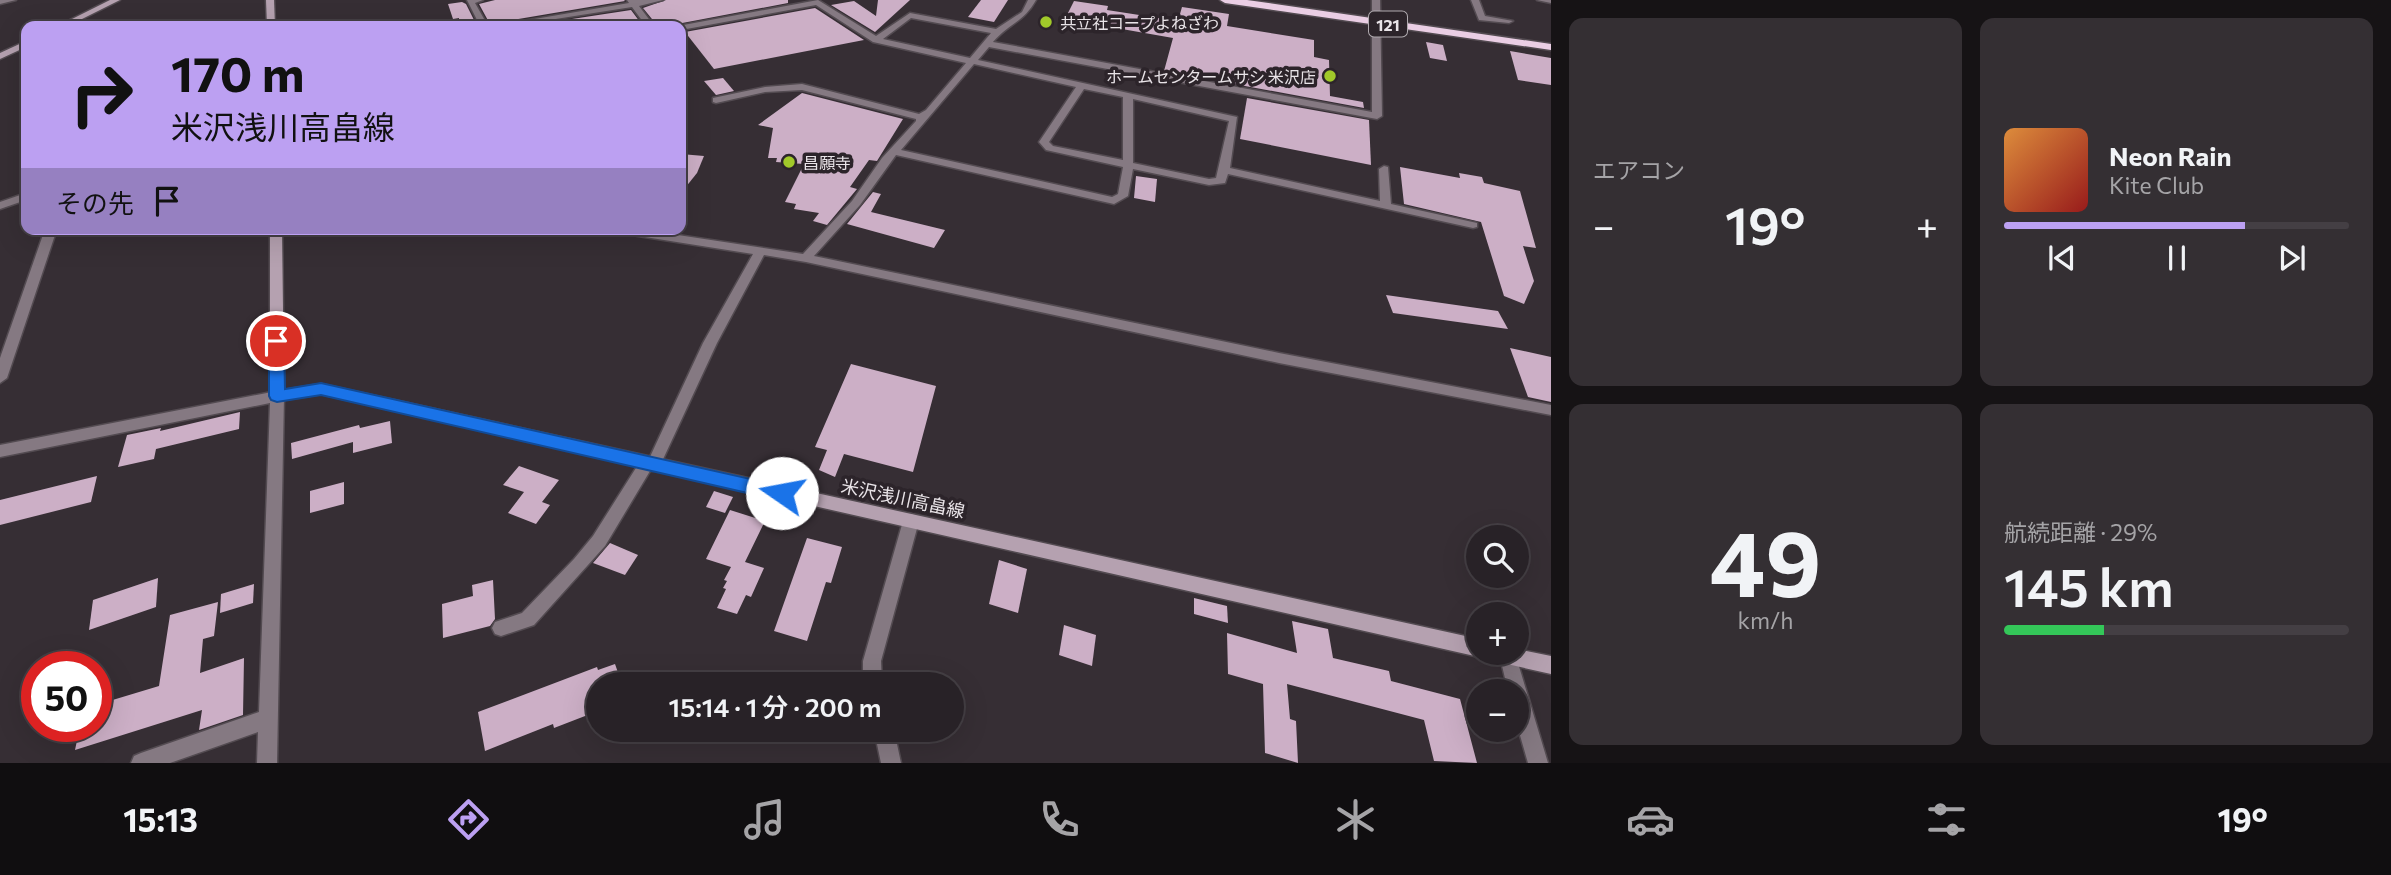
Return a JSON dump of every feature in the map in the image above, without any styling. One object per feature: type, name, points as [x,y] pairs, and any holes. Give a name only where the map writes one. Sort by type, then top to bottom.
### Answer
[{"type":"highway","name":"121","points":[[1225,0],[1551,47]]},
{"type":"main road","points":[[72,21],[116,0]]},
{"type":"main road","points":[[270,0],[271,21]]},
{"type":"main road","points":[[0,56],[21,46]]},
{"type":"main road","points":[[276,235],[277,396]]},
{"type":"main road","name":"米沢浅川高畠線","points":[[277,396],[321,389],[1466,646]]},
{"type":"main road","points":[[1529,660],[1551,665]]},
{"type":"street","points":[[0,2],[12,0]]},
{"type":"street","points":[[479,0],[470,1],[481,21]]},
{"type":"street","points":[[526,21],[632,2],[659,0]]},
{"type":"street","points":[[772,0],[780,9]]},
{"type":"street","points":[[686,27],[830,0]]},
{"type":"street","points":[[716,100],[769,89],[812,89],[869,107],[920,117],[929,112],[997,32],[1025,13],[1032,0]]},
{"type":"street","points":[[989,44],[1377,116],[1376,0]]},
{"type":"street","points":[[1475,0],[1482,18],[1508,21]]},
{"type":"street","points":[[1541,0],[1551,1]]},
{"type":"street","points":[[632,2],[646,21]]},
{"type":"street","points":[[817,2],[876,40],[1234,120],[1221,180],[1209,182],[1050,148],[1044,142],[1081,86]]},
{"type":"street","points":[[876,40],[909,15],[997,32]]},
{"type":"street","points":[[895,152],[1114,201],[1123,196],[1128,166],[1128,96]]},
{"type":"street","points":[[806,258],[856,203],[886,160],[921,122],[920,117]]},
{"type":"street","points":[[1384,169],[1386,206]]},
{"type":"street","points":[[1224,170],[1473,225]]},
{"type":"street","points":[[0,206],[21,198]]},
{"type":"street","points":[[0,378],[49,235]]},
{"type":"street","points":[[665,235],[806,258],[1279,358],[1551,410]]},
{"type":"street","points":[[501,628],[528,619],[599,541],[650,465],[710,343],[760,251]]},
{"type":"street","points":[[0,451],[277,396],[267,763]]},
{"type":"street","points":[[872,672],[872,661],[911,521]]},
{"type":"street","points":[[1507,665],[1538,763]]},
{"type":"street","points":[[141,763],[267,719]]},
{"type":"street","points":[[887,742],[891,763]]},
{"type":"building","points":[[495,0],[625,1],[506,21],[488,21],[479,4]]},
{"type":"building","points":[[666,0],[788,0],[788,3],[686,22],[654,21],[643,8]]},
{"type":"building","points":[[878,0],[910,0],[875,32],[831,5],[854,1],[876,16]]},
{"type":"building","points":[[981,0],[1008,0],[994,22],[968,17]]},
{"type":"building","points":[[1074,1],[1108,6],[1107,10],[1178,21],[1182,7],[1229,14],[1227,26],[1314,40],[1314,57],[1329,60],[1330,96],[1363,102],[1364,108],[1164,71],[1173,38],[1065,19]]},
{"type":"building","points":[[448,4],[466,4],[474,21],[453,19]]},
{"type":"building","points":[[815,8],[864,40],[714,69],[686,32]]},
{"type":"building","points":[[631,10],[639,21],[559,21]]},
{"type":"building","points":[[1426,42],[1443,45],[1447,61],[1430,58]]},
{"type":"building","points":[[1510,51],[1551,58],[1551,85],[1518,80]]},
{"type":"building","points":[[723,78],[734,91],[716,95],[704,81]]},
{"type":"building","points":[[802,93],[903,119],[877,161],[869,160],[850,187],[857,189],[827,225],[813,221],[819,213],[794,209],[796,204],[785,202],[804,164],[776,162],[777,158],[768,158],[773,128],[758,125]]},
{"type":"building","points":[[1247,98],[1369,120],[1371,165],[1240,139]]},
{"type":"building","points":[[686,154],[704,156],[697,173],[686,187]]},
{"type":"building","points":[[1400,167],[1460,178],[1459,173],[1482,177],[1484,183],[1520,191],[1536,248],[1523,246],[1534,281],[1524,304],[1504,296],[1481,222],[1404,204]]},
{"type":"building","points":[[1136,176],[1157,179],[1155,202],[1134,198]]},
{"type":"building","points":[[873,192],[881,194],[871,212],[945,230],[934,248],[847,224]]},
{"type":"building","points":[[1386,295],[1498,311],[1508,329],[1393,313]]},
{"type":"building","points":[[1510,348],[1551,357],[1551,402],[1528,397]]},
{"type":"building","points":[[851,364],[936,386],[913,472],[844,454],[835,477],[819,470],[827,450],[815,447]]},
{"type":"building","points":[[240,412],[239,429],[156,449],[154,459],[118,467],[127,435],[161,428],[160,431]]},
{"type":"building","points":[[390,421],[392,443],[353,453],[353,442],[292,459],[291,443],[359,425],[360,428]]},
{"type":"building","points":[[519,466],[559,480],[542,502],[550,505],[536,524],[508,513],[524,492],[503,485]]},
{"type":"building","points":[[97,476],[91,502],[0,525],[0,500]]},
{"type":"building","points":[[344,482],[344,504],[310,513],[310,491]]},
{"type":"building","points":[[714,491],[733,497],[725,513],[706,507]]},
{"type":"building","points":[[730,510],[765,521],[745,562],[764,568],[751,597],[746,595],[737,614],[717,608],[726,589],[723,588],[727,581],[724,580],[731,567],[706,559]]},
{"type":"building","points":[[807,538],[842,547],[831,583],[826,582],[807,641],[774,631]]},
{"type":"building","points":[[610,543],[638,555],[625,575],[593,563]]},
{"type":"building","points":[[999,560],[1027,569],[1018,613],[989,604]]},
{"type":"building","points":[[158,578],[156,607],[89,630],[93,600]]},
{"type":"building","points":[[493,580],[495,619],[490,626],[443,638],[442,604],[473,596],[472,585]]},
{"type":"building","points":[[254,584],[253,603],[220,613],[221,594]]},
{"type":"building","points":[[1194,598],[1227,606],[1228,623],[1194,614]]},
{"type":"building","points":[[218,602],[214,636],[203,639],[200,673],[244,658],[243,715],[199,730],[202,710],[112,738],[112,700],[159,686],[170,615]]},
{"type":"building","points":[[1292,621],[1328,629],[1333,658],[1389,671],[1391,681],[1460,699],[1466,722],[1466,742],[1471,742],[1477,763],[1434,761],[1424,720],[1287,684],[1290,719],[1296,721],[1298,763],[1265,753],[1263,684],[1228,674],[1227,633],[1297,653]]},
{"type":"building","points":[[1064,625],[1096,635],[1092,666],[1059,655]]},
{"type":"building","points":[[615,664],[618,672],[586,672],[586,716],[554,728],[553,724],[485,751],[478,712],[597,667],[598,670]]},
{"type":"building","points":[[77,742],[100,742],[75,750]]},
{"type":"place","name":"共立社コープよねざわ","points":[[1046,22]]},
{"type":"place","name":"ホームセンタームサシ 米沢店","points":[[1330,76]]},
{"type":"place","name":"昌願寺","points":[[789,162]]},
{"type":"route","points":[[276,341],[277,396],[321,389],[782,493]]}]
